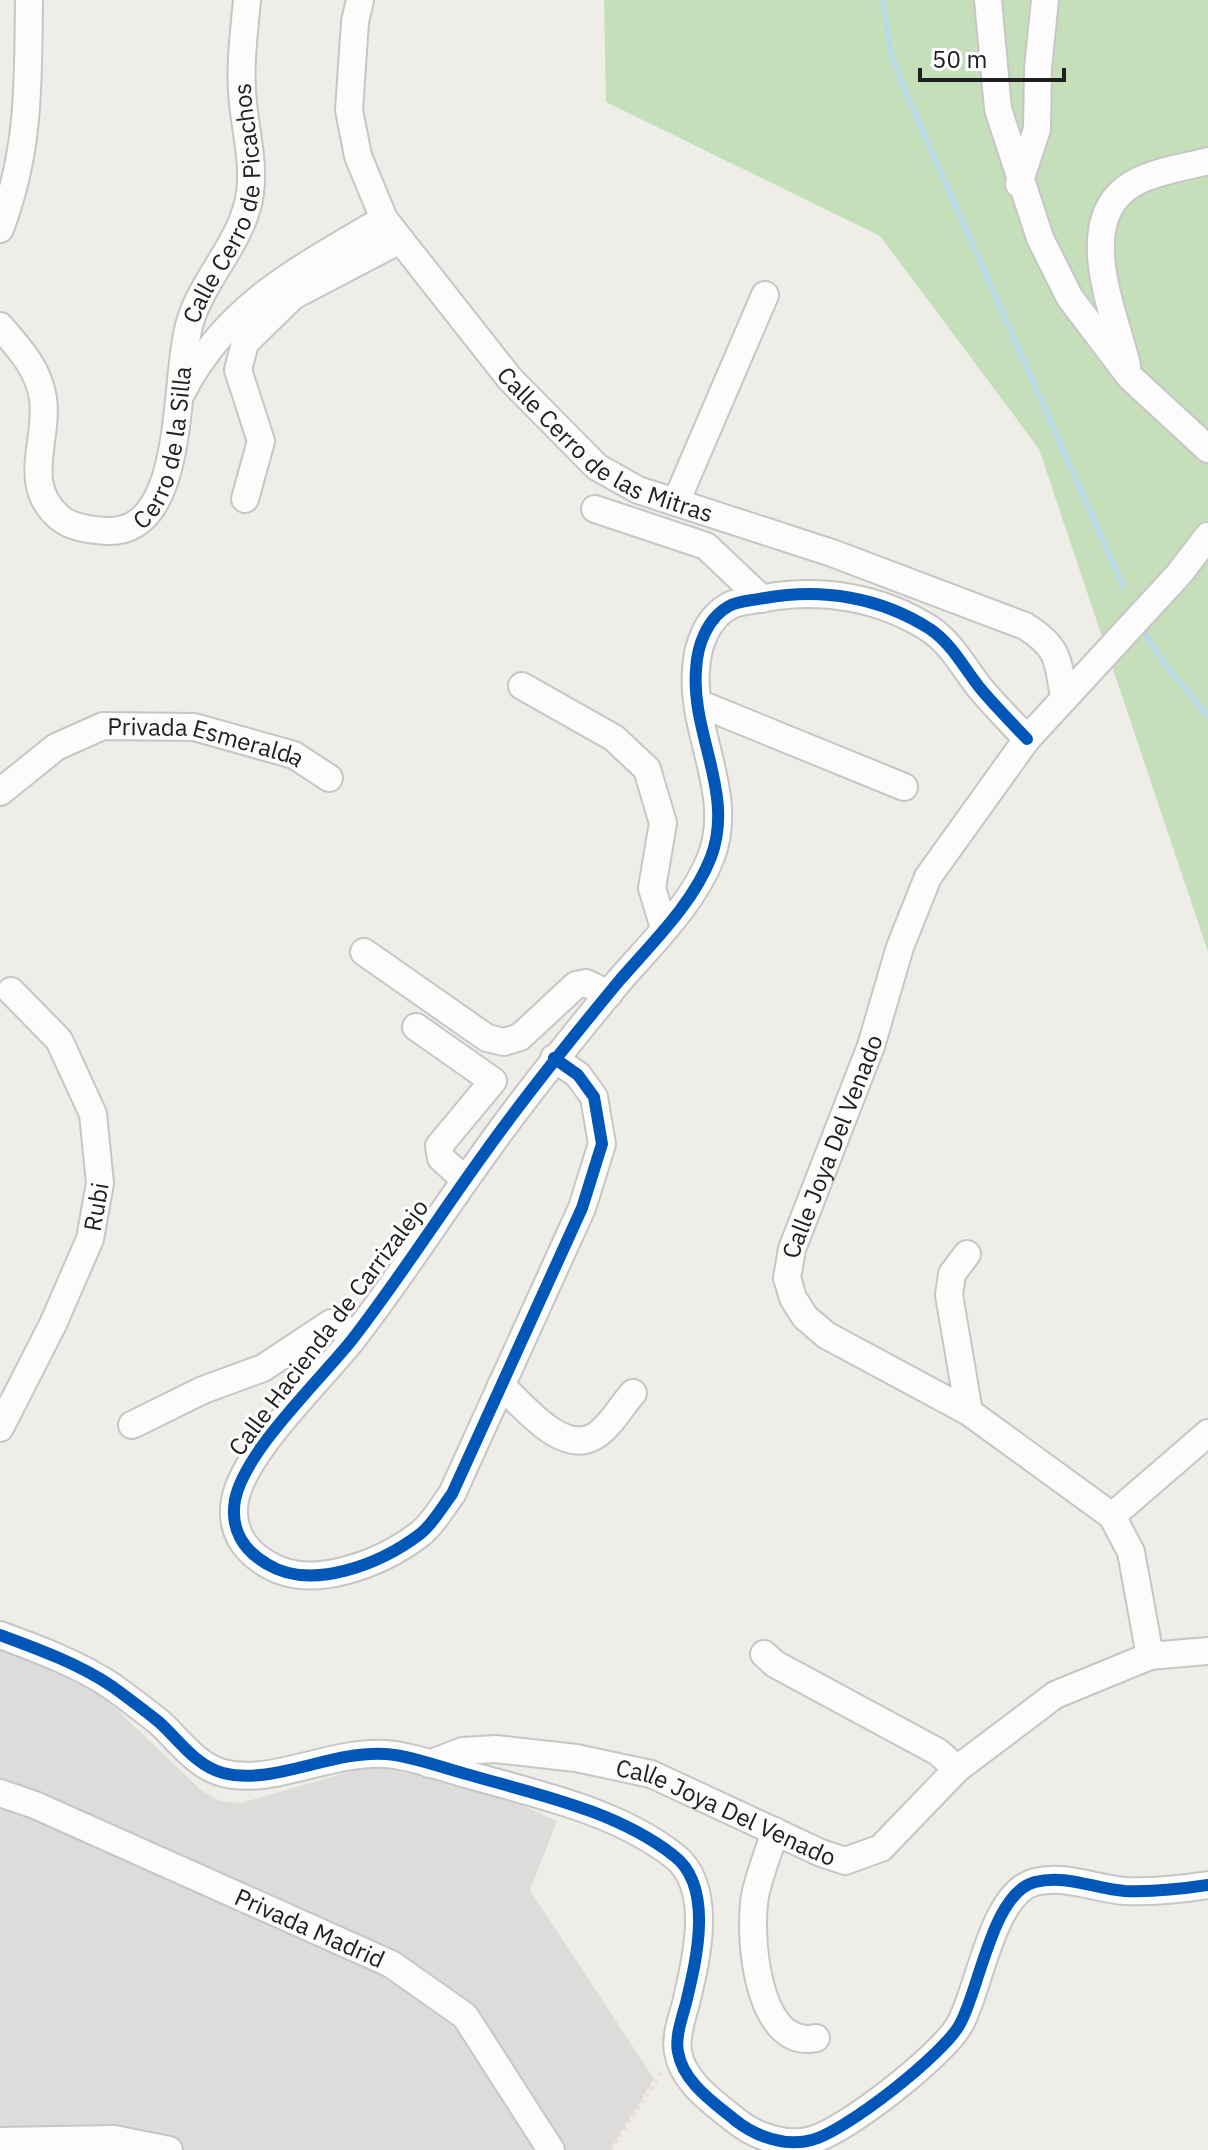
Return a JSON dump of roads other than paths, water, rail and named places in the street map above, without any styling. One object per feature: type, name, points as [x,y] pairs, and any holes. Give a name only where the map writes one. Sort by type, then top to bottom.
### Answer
[{"type":"street","points":[[0,229],[14,192],[27,128],[29,0]]},
{"type":"street","name":"Calle Cerro de Picachos","points":[[177,402],[180,364],[191,318],[238,231],[250,196],[252,158],[241,64],[247,0]]},
{"type":"street","name":"Calle Cerro de las Mitras","points":[[360,0],[355,22],[349,110],[358,156],[384,219],[510,379],[597,467],[638,490],[832,553],[1025,626],[1046,639],[1057,655],[1064,698]]},
{"type":"street","points":[[988,0],[998,109],[1019,184],[1040,238],[1070,298],[1130,377],[1208,449]]},
{"type":"street","points":[[1019,184],[1037,129],[1038,68],[1045,0]]},
{"type":"street","points":[[1130,377],[1105,289],[1100,246],[1108,212],[1125,189],[1158,174],[1208,161]]},
{"type":"street","name":"Cerro de la Silla","points":[[0,326],[34,369],[43,400],[37,472],[46,504],[63,520],[89,530],[119,532],[143,519],[161,493],[172,463],[177,402],[196,365],[229,321],[279,282],[384,219]]},
{"type":"street","points":[[245,499],[261,441],[238,370],[245,343],[293,296],[400,240]]},
{"type":"street","points":[[676,502],[765,295]]},
{"type":"street","points":[[595,509],[706,546],[762,599]]},
{"type":"street","name":"Calle Joya Del Venado","points":[[1150,1656],[1131,1552],[1112,1516],[969,1412],[826,1335],[805,1317],[793,1298],[787,1278],[792,1249],[871,1046],[900,947],[923,889],[1027,739],[1179,574],[1208,536]]},
{"type":"street","name":"Calle Hacienda de Carrizalejo","points":[[554,1058],[578,1075],[594,1097],[602,1144],[582,1208],[452,1494],[424,1532],[387,1556],[346,1570],[303,1574],[273,1568],[251,1554],[235,1531],[235,1500],[245,1474],[264,1445],[351,1341],[554,1058],[693,890],[711,857],[721,816],[695,674],[699,647],[711,622],[731,605],[803,592],[840,593],[931,630],[1027,739]]},
{"type":"street","points":[[522,686],[614,738],[647,769],[663,823],[652,888],[664,928]]},
{"type":"street","points":[[698,703],[904,787]]},
{"type":"street","name":"Privada Esmeralda","points":[[0,792],[56,747],[103,726],[194,727],[294,755],[329,778]]},
{"type":"street","points":[[364,952],[487,1038],[504,1042],[520,1037],[576,985],[586,983],[609,994]]},
{"type":"street","name":"Rubi","points":[[0,1428],[53,1324],[90,1239],[100,1183],[93,1114],[59,1040],[11,991]]},
{"type":"street","points":[[416,1027],[493,1081],[439,1146],[441,1158],[465,1180]]},
{"type":"street","points":[[967,1254],[952,1274],[949,1295],[969,1412]]},
{"type":"street","points":[[132,1425],[203,1390],[263,1368],[331,1323],[340,1324],[351,1341]]},
{"type":"street","points":[[501,1385],[555,1433],[574,1442],[596,1436],[633,1393]]},
{"type":"street","points":[[1112,1516],[1208,1433]]},
{"type":"street","points":[[0,1635],[46,1652],[109,1684],[158,1721],[204,1765],[218,1772],[240,1776],[262,1774],[323,1759],[386,1754],[591,1811],[677,1857],[694,1883],[699,1927],[681,2060],[705,2095],[759,2136],[810,2141],[838,2130],[943,2048],[961,2022],[1009,1901],[1032,1882],[1061,1879],[1124,1891],[1208,1885]]},
{"type":"street","name":"Calle Joya Del Venado","points":[[429,1764],[463,1751],[495,1749],[576,1758],[651,1774],[821,1853],[845,1861],[866,1856],[881,1848],[957,1769],[1055,1695],[1150,1656],[1208,1651]]},
{"type":"street","points":[[764,1654],[775,1664],[938,1752],[957,1769]]},
{"type":"street","name":"Privada Madrid","points":[[0,1793],[35,1805],[391,1964],[465,2016],[551,2150]]},
{"type":"street","points":[[775,1831],[756,1893],[754,1944],[765,2003],[787,2035],[802,2041],[816,2038]]},
{"type":"street","points":[[0,2141],[114,2139],[169,2150]]},
{"type":"waterway","points":[[883,0],[890,50],[905,91],[1123,586]]},
{"type":"waterway","points":[[1144,632],[1164,663],[1208,716]]}]
